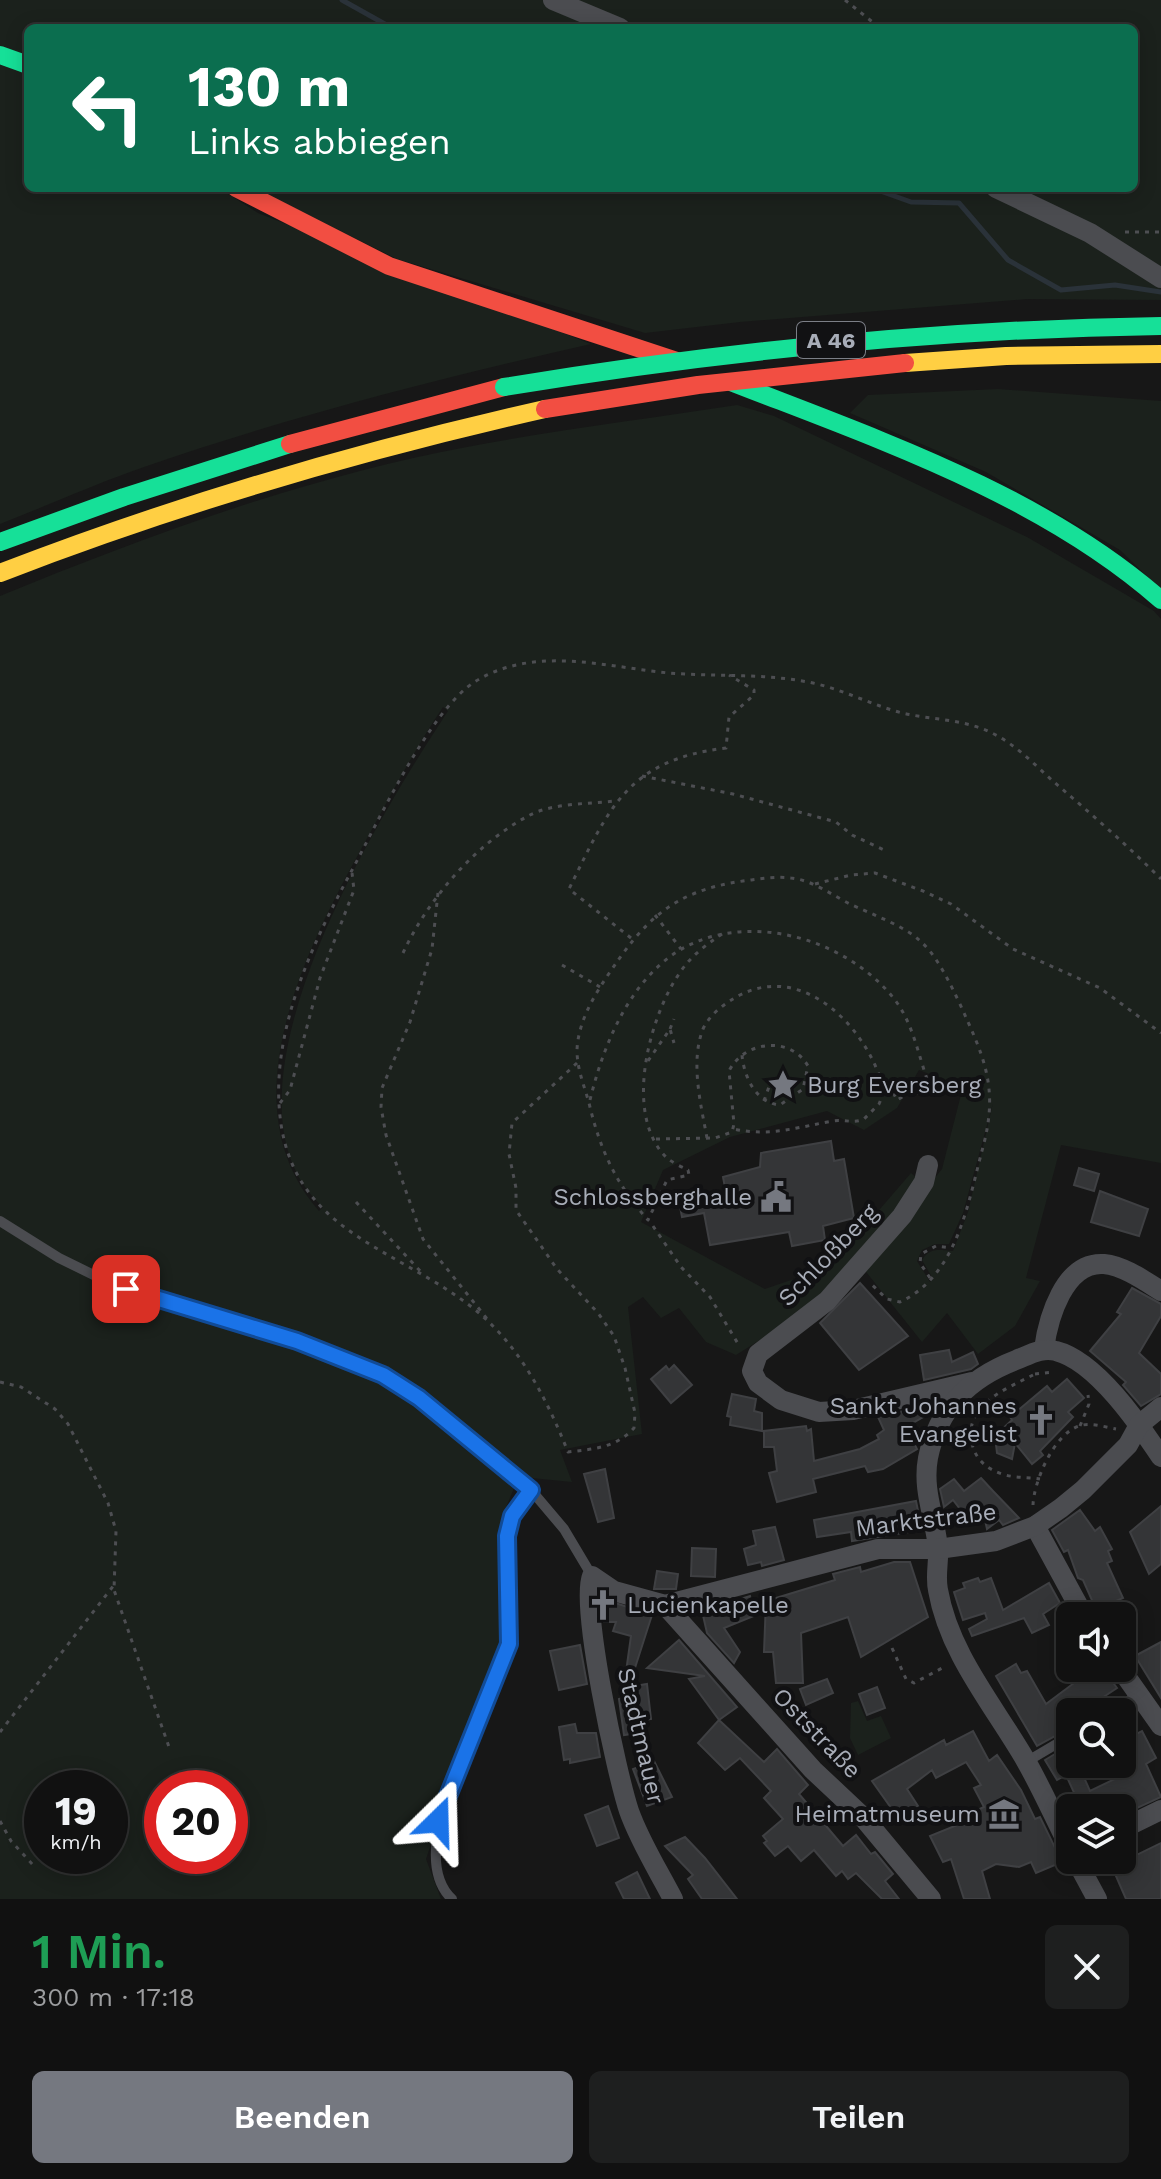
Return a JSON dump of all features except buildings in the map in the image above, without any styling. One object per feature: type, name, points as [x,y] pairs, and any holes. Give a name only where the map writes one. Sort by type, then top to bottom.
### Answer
[{"type":"main road","points":[[0,55],[24,64]]},
{"type":"main road","points":[[244,192],[389,266],[633,344],[946,471],[1078,537],[1118,563],[1161,600]]},
{"type":"main road","name":"A 46","points":[[0,542],[236,457],[369,419],[504,387],[645,362],[786,344],[945,331],[1161,326]]},
{"type":"main road","name":"A 46","points":[[0,573],[134,522],[269,477],[406,440],[545,409],[685,385],[826,368],[967,357],[1161,354]]},
{"type":"street","points":[[553,0],[610,24]]},
{"type":"street","points":[[1004,192],[1090,233],[1161,278]]},
{"type":"street","name":"Schloßberg","points":[[753,1363],[762,1350],[827,1301],[856,1269],[913,1201],[928,1165]]},
{"type":"street","points":[[1044,1349],[1057,1300],[1063,1289],[1088,1267],[1108,1264],[1161,1291]]},
{"type":"street","points":[[753,1363],[754,1376],[766,1390],[786,1402],[819,1412],[853,1410],[972,1382],[1044,1349],[1057,1351],[1084,1367],[1139,1425],[1161,1457]]},
{"type":"street","points":[[972,1382],[946,1409],[929,1457],[927,1486],[938,1549],[937,1587],[963,1657],[1026,1762],[1056,1821]]},
{"type":"street","name":"Marktstraße","points":[[665,1605],[878,1549],[938,1549],[996,1541],[1083,1490],[1128,1445],[1139,1425],[1161,1407]]},
{"type":"street","points":[[1034,1517],[1077,1602]]},
{"type":"street","points":[[592,1576],[614,1591],[665,1605]]},
{"type":"street","name":"Stadtmauer","points":[[592,1576],[588,1591],[590,1622],[624,1793],[646,1848],[673,1899]]},
{"type":"street","name":"Oststraße","points":[[665,1605],[813,1770],[869,1825],[931,1899]]},
{"type":"street","points":[[1129,1682],[1161,1726]]},
{"type":"street","points":[[1136,1822],[1161,1810]]},
{"type":"street","points":[[1084,1874],[1097,1899]]},
{"type":"lane","points":[[0,1221],[59,1258],[114,1285],[297,1341],[383,1375],[419,1398],[531,1490],[564,1529],[592,1576]]},
{"type":"lane","points":[[452,1899],[444,1890],[434,1860],[438,1821],[509,1644],[507,1536],[512,1516],[531,1490]]},
{"type":"lane","points":[[1133,1698],[1138,1695]]},
{"type":"lane","points":[[1026,1762],[1056,1744]]},
{"type":"path","points":[[845,0],[875,24]]},
{"type":"path","points":[[492,1326],[472,1307],[354,1233],[314,1203],[294,1173],[279,1105],[285,1042],[297,992],[324,926],[352,869],[434,727],[462,692],[485,676],[517,665],[555,660],[670,673],[808,682],[881,707],[993,733],[1030,761],[1161,879]]},
{"type":"path","points":[[633,939],[569,889],[614,801],[642,776],[695,751],[726,748],[729,717],[754,695],[754,690],[729,675]]},
{"type":"path","points":[[642,776],[733,794],[836,822],[852,835],[886,851]]},
{"type":"path","points":[[403,953],[438,893],[461,868],[532,813],[614,801]]},
{"type":"path","points":[[279,1105],[290,1090],[320,978],[354,890],[352,869]]},
{"type":"path","points":[[813,885],[851,875],[875,873],[923,891],[951,904],[1013,949],[1100,988],[1161,1033]]},
{"type":"path","points":[[722,934],[692,957],[673,983],[656,1021],[645,1064],[645,1111],[665,1156],[690,1173],[667,1180],[648,1220],[609,1167],[596,1138],[577,1063],[579,1035],[600,987],[633,939],[655,915],[680,897],[722,884],[794,878],[904,926],[928,946],[940,962],[987,1071],[992,1100],[990,1122],[966,1214],[951,1248],[931,1279],[912,1296],[894,1303],[856,1269]]},
{"type":"path","points":[[438,893],[432,949],[410,1022],[382,1088],[381,1107],[386,1135],[423,1239],[514,1351],[541,1392],[568,1452],[608,1446],[630,1432],[635,1421],[625,1368],[614,1336],[598,1313],[557,1269],[515,1206],[516,1188],[509,1154],[512,1123],[577,1063]]},
{"type":"path","points":[[655,915],[681,949]]},
{"type":"path","points":[[589,1104],[599,1066],[622,1016],[649,976],[681,949],[722,934],[768,932],[806,939],[858,967],[897,1002],[927,1079]]},
{"type":"path","points":[[562,965],[600,987]]},
{"type":"path","points":[[656,1139],[707,1138],[734,1129],[764,1133],[795,1131],[836,1120],[860,1121],[879,1104],[884,1092],[867,1047],[834,1010],[794,989],[774,987],[751,990],[716,1011],[704,1028],[699,1068],[707,1138]]},
{"type":"path","points":[[645,1064],[674,1019]]},
{"type":"path","points":[[670,1029],[674,1043]]},
{"type":"path","points":[[734,1129],[728,1077],[731,1066],[742,1055],[755,1048],[785,1047],[796,1052],[808,1066],[807,1080],[793,1100],[780,1105],[764,1101],[753,1088],[742,1055]]},
{"type":"path","points":[[764,1101],[771,1081],[774,1081]]},
{"type":"path","points":[[884,1092],[891,1091],[897,1100],[909,1093],[929,1093]]},
{"type":"path","points":[[356,1202],[425,1276]]},
{"type":"path","points":[[653,1226],[681,1267],[710,1297],[753,1363]]},
{"type":"path","points":[[931,1279],[920,1263],[921,1254],[936,1246],[951,1248]]},
{"type":"path","points":[[1035,1374],[1044,1349]]},
{"type":"path","points":[[1040,1479],[1008,1476],[987,1467],[975,1453],[971,1436],[981,1408],[1002,1390],[1035,1374],[1064,1373]]},
{"type":"path","points":[[0,1382],[40,1397],[68,1424],[114,1520],[114,1585],[169,1747]]},
{"type":"path","points":[[1034,1517],[1040,1479],[1061,1442],[1080,1426],[1089,1404],[1083,1387]]},
{"type":"path","points":[[1080,1426],[1116,1429]]},
{"type":"path","points":[[0,1732],[114,1585]]},
{"type":"path","points":[[892,1648],[906,1679],[914,1683],[963,1657]]},
{"type":"path","points":[[0,1821],[11,1841],[24,1855]]},
{"type":"shaded area","points":[[0,0],[1161,0],[1161,300],[1027,299],[740,322],[645,333],[397,259],[261,192],[1138,192],[1138,24],[24,24],[24,192],[225,192],[258,213],[591,344],[423,384],[256,431],[128,473],[0,524]]},
{"type":"shaded area","points":[[998,389],[1161,401],[1161,590],[1120,550],[986,472],[850,413],[868,395]]},
{"type":"shaded area","points":[[737,405],[774,416],[1027,537],[1154,611],[1161,619],[1161,1163],[1061,1145],[1026,1278],[1040,1281],[1015,1326],[978,1354],[947,1313],[922,1342],[863,1268],[942,1169],[963,1087],[919,1070],[897,1108],[864,1130],[827,1111],[730,1137],[663,1170],[641,1222],[765,1289],[814,1272],[849,1245],[911,1173],[918,1179],[909,1197],[829,1289],[795,1318],[736,1355],[706,1342],[679,1308],[661,1318],[643,1297],[628,1307],[642,1434],[560,1450],[572,1482],[522,1477],[402,1381],[368,1363],[228,1314],[226,1324],[339,1361],[395,1386],[516,1483],[501,1520],[508,1631],[483,1688],[426,1859],[441,1899],[0,1899],[0,596],[114,551],[289,491],[407,459],[568,430]],"holes":[[[443,707],[448,711],[383,816],[347,884],[315,957],[291,1029],[282,1098],[291,1159],[323,1207],[319,1211],[291,1168],[278,1121],[277,1071],[286,1021],[324,921],[396,785]],[[993,1103],[968,1212],[953,1251],[932,1251],[922,1260],[933,1279],[930,1282],[917,1261],[922,1250],[935,1244],[949,1244],[963,1213]]]},
{"type":"shaded area","points":[[858,1701],[867,1721],[881,1716],[891,1738],[858,1755],[850,1738],[851,1703]]},
{"type":"waterway","points":[[342,0],[385,24]]},
{"type":"waterway","points":[[883,192],[911,202],[959,203],[1008,260],[1061,290],[1115,285],[1161,292]]},
{"type":"traffic: fast","points":[[0,55],[24,64]]},
{"type":"traffic: fast","points":[[504,387],[668,363],[831,344],[996,332],[1161,326]]},
{"type":"traffic: fast","points":[[731,382],[900,448],[1011,500],[1114,563],[1161,600]]},
{"type":"traffic: fast","points":[[0,542],[124,497],[290,444]]},
{"type":"traffic: slow","points":[[905,363],[1006,356],[1161,354]]},
{"type":"traffic: slow","points":[[0,573],[134,524],[270,481],[545,409]]},
{"type":"traffic: jam","points":[[244,192],[389,266],[677,361]]},
{"type":"traffic: jam","points":[[545,409],[698,385],[905,363]]},
{"type":"traffic: jam","points":[[290,444],[504,387]]},
{"type":"place","name":"Burg Eversberg","points":[[783,1085]]},
{"type":"place","name":"Schlossberghalle","points":[[776,1197]]},
{"type":"place","name":"Sankt Johannes Evangelist","points":[[1041,1420]]},
{"type":"place","name":"Lucienkapelle","points":[[603,1605]]},
{"type":"place","name":"Heimatmuseum","points":[[1004,1814]]},
{"type":"route","points":[[126,1289],[297,1341],[383,1375],[419,1398],[531,1490],[512,1516],[507,1536],[509,1644],[501,1671],[438,1821]]}]
